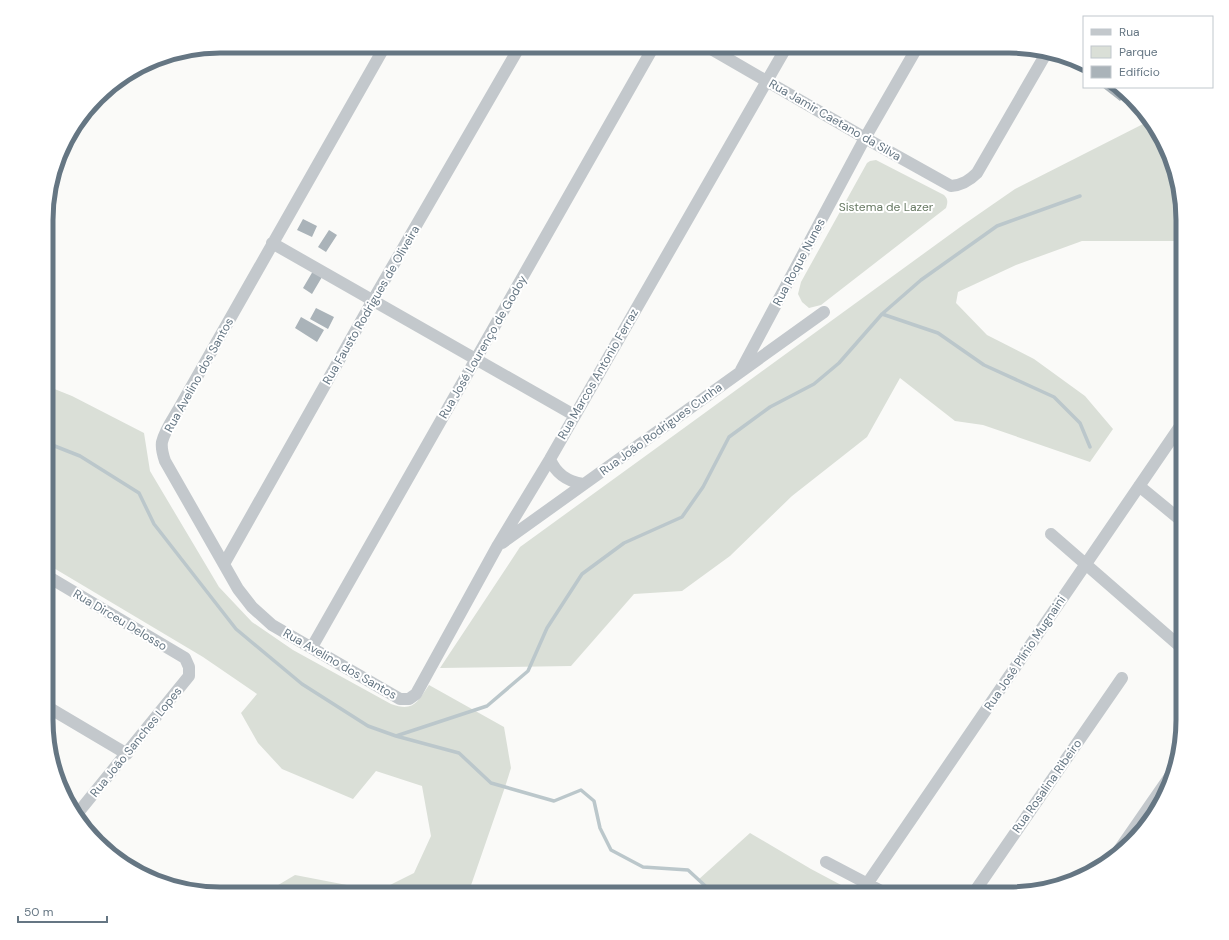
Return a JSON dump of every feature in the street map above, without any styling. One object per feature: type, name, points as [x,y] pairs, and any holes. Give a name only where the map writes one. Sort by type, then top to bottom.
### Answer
[{"type":"street","name":"Rua Avelino dos Santos","points":[[381,53],[165,434],[162,443],[162,453],[165,461],[238,589],[252,607],[272,625],[400,699],[409,699]]},
{"type":"street","name":"Rua Fausto Rodrigues de Oliveira","points":[[224,564],[373,300],[516,53]]},
{"type":"street","name":"Rua José Lourenço de Godoy","points":[[312,647],[650,53]]},
{"type":"street","name":"Rua Jamir Caetano da Silva","points":[[719,53],[865,138],[952,186],[958,186],[966,182],[977,172],[1044,57]]},
{"type":"street","name":"Rua Marcos Antonio Ferraz","points":[[409,699],[416,694],[498,545],[550,458],[783,53]]},
{"type":"street","name":"Rua Roque Nunes","points":[[739,373],[865,138],[914,53]]},
{"type":"street","points":[[272,243],[574,415]]},
{"type":"street","name":"Rua João Rodrigues Cunha","points":[[498,545],[824,312]]},
{"type":"street","name":"Rua José Plínio Mugnaini","points":[[867,884],[1176,432]]},
{"type":"street","points":[[550,458],[553,467],[562,476],[571,482],[583,484]]},
{"type":"street","points":[[1139,486],[1176,516]]},
{"type":"street","points":[[1051,534],[1176,643]]},
{"type":"street","name":"Rua Dirceu Delosso","points":[[53,580],[185,658],[189,667]]},
{"type":"street","name":"Rua João Sanches Lopes","points":[[80,811],[189,676],[189,667]]},
{"type":"street","name":"Rua Rosalina Ribeiro","points":[[978,887],[1122,678]]},
{"type":"street","points":[[53,710],[127,754]]},
{"type":"street","points":[[1131,834],[1160,791]]},
{"type":"street","points":[[826,862],[873,887]]},
{"type":"green space","points":[[1145,123],[1159,146],[1173,187],[1176,209],[1176,241],[1082,241],[1016,265],[958,292],[956,303],[987,335],[1034,359],[1085,396],[1113,429],[1090,462],[983,425],[955,421],[900,378],[867,437],[792,496],[730,556],[682,591],[634,594],[571,666],[440,668],[520,547],[963,225],[1015,189]]},
{"type":"green space","name":"Sistema de Lazer","points":[[876,160],[944,195],[947,201],[946,208],[821,305],[809,308],[802,302],[798,294],[801,282],[867,163]]},
{"type":"green space","points":[[53,388],[72,396],[144,433],[150,471],[219,587],[252,622],[293,650],[391,704],[405,707],[414,704],[418,701],[429,685],[504,727],[511,768],[470,887],[386,887],[414,873],[431,836],[422,786],[376,771],[353,799],[282,769],[258,743],[241,713],[257,694],[203,657],[53,568]]},
{"type":"green space","points":[[750,833],[845,887],[706,887],[698,880]]},
{"type":"green space","points":[[295,875],[357,887],[275,887]]},
{"type":"building","points":[[1103,88],[1112,88],[1123,98],[1120,101]]},
{"type":"building","points":[[303,219],[317,226],[312,237],[297,230]]},
{"type":"building","points":[[329,230],[337,235],[326,252],[318,247]]},
{"type":"building","points":[[313,271],[322,277],[312,294],[303,288]]},
{"type":"building","points":[[316,308],[334,317],[328,329],[310,319]]},
{"type":"building","points":[[301,317],[324,330],[317,342],[295,328]]},
{"type":"waterway","points":[[396,736],[487,706],[528,671],[547,628],[582,574],[624,543],[682,517],[703,487],[729,437],[770,407],[814,384],[839,363],[882,314],[921,280],[997,226],[1080,196]]},
{"type":"waterway","points":[[882,314],[938,333],[984,365],[1054,397],[1080,423],[1090,447]]},
{"type":"waterway","points":[[53,445],[80,456],[139,493],[154,524],[236,629],[302,684],[368,726],[396,736],[459,753],[491,783],[554,801],[581,790],[594,801],[600,828],[611,850],[643,867],[688,870],[706,887]]}]
